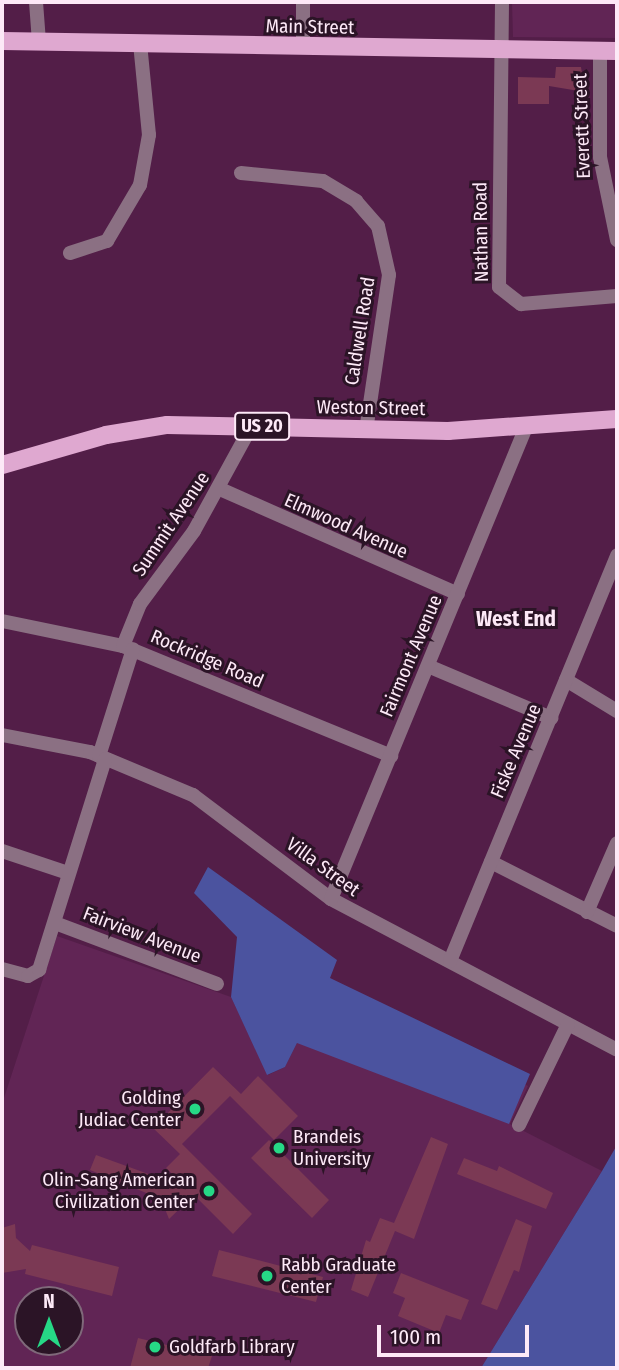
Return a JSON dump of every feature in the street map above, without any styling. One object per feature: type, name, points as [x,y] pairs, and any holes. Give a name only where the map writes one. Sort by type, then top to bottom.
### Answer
[{"type":"main road","name":"Main Street","points":[[2,41],[608,51]]},
{"type":"main road","name":"Weston Street","points":[[2,465],[139,428],[252,425],[366,430],[526,428],[617,419]]},
{"type":"street","points":[[36,2],[39,42]]},
{"type":"street","points":[[303,2],[303,47]]},
{"type":"street","points":[[502,2],[502,50]]},
{"type":"street","points":[[70,253],[94,248],[111,237],[140,185],[149,135],[140,44]]},
{"type":"street","name":"Nathan Road","points":[[502,50],[499,287],[522,304],[617,296]]},
{"type":"street","name":"Everett Street","points":[[608,51],[599,146],[617,240]]},
{"type":"street","name":"Caldwell Road","points":[[241,173],[320,180],[356,201],[378,226],[389,275],[366,430]]},
{"type":"street","name":"Summit Avenue","points":[[2,969],[35,975],[55,923],[102,757],[140,604],[220,489],[252,425]]},
{"type":"street","name":"Fairmont Avenue","points":[[331,899],[526,428]]},
{"type":"street","name":"Elmwood Avenue","points":[[220,489],[458,594]]},
{"type":"street","name":"Fiske Avenue","points":[[450,961],[617,556]]},
{"type":"street","name":"Rockridge Road","points":[[2,621],[128,648],[391,755]]},
{"type":"street","points":[[428,666],[551,718]]},
{"type":"street","points":[[566,680],[617,711]]},
{"type":"street","name":"Villa Street","points":[[2,735],[102,757],[210,805],[331,899],[617,1050]]},
{"type":"street","points":[[587,912],[617,843]]},
{"type":"street","points":[[2,851],[68,873]]},
{"type":"street","points":[[491,862],[617,926]]},
{"type":"street","name":"Fairview Avenue","points":[[55,923],[217,984]]},
{"type":"street","points":[[519,1125],[568,1024]]},
{"type":"shaded area","points":[[512,2],[617,2],[617,38],[513,37]]},
{"type":"shaded area","points":[[208,867],[337,960],[330,978],[530,1074],[509,1124],[297,1043],[285,1067],[267,1075],[231,997],[237,937],[194,893]]},
{"type":"shaded area","name":"Brandeis University","points":[[57,936],[231,997],[268,1075],[285,1067],[330,978],[528,1086],[510,1124],[602,1171],[481,1368],[2,1368],[2,1104]]},
{"type":"shaded area","points":[[617,1145],[617,1368],[481,1368],[602,1171]]},
{"type":"building","points":[[556,67],[581,67],[585,92],[549,86],[549,104],[518,104],[518,77],[555,78]]},
{"type":"building","points":[[213,1067],[241,1094],[258,1076],[298,1116],[274,1140],[230,1096],[182,1144],[252,1214],[233,1234],[194,1195],[169,1219],[161,1199],[90,1170],[96,1155],[187,1188],[166,1168],[180,1154],[153,1128]]},
{"type":"building","points":[[431,1137],[448,1144],[414,1239],[395,1231],[368,1297],[351,1290],[366,1240],[370,1242],[380,1218],[394,1223]]},
{"type":"building","points":[[269,1140],[329,1200],[312,1218],[251,1158]]},
{"type":"building","points":[[464,1158],[497,1171],[499,1166],[553,1193],[546,1209],[457,1174]]},
{"type":"building","points":[[516,1219],[532,1226],[519,1272],[514,1270],[497,1310],[481,1304]]},
{"type":"building","points":[[15,1224],[16,1238],[30,1251],[32,1245],[119,1267],[112,1296],[84,1289],[84,1286],[72,1286],[25,1274],[26,1269],[2,1273],[2,1228]]},
{"type":"building","name":"Rabb Graduate Center","points":[[219,1250],[323,1277],[316,1302],[212,1276]]},
{"type":"building","points":[[401,1273],[469,1300],[461,1320],[446,1315],[439,1333],[398,1316],[405,1298],[393,1293]]},
{"type":"building","name":"Goldfarb Library","points":[[138,1338],[212,1356],[208,1368],[130,1368]]},
{"type":"place","name":"Golding Judiac Center","points":[[195,1109]]},
{"type":"place","name":"Brandeis University","points":[[279,1148]]},
{"type":"place","name":"Olin-Sang American Civilization Center","points":[[209,1191]]},
{"type":"place","name":"Rabb Graduate Center","points":[[267,1276]]},
{"type":"place","name":"Goldfarb Library","points":[[155,1347]]},
{"type":"district","name":"West End","points":[[516,619]]}]
